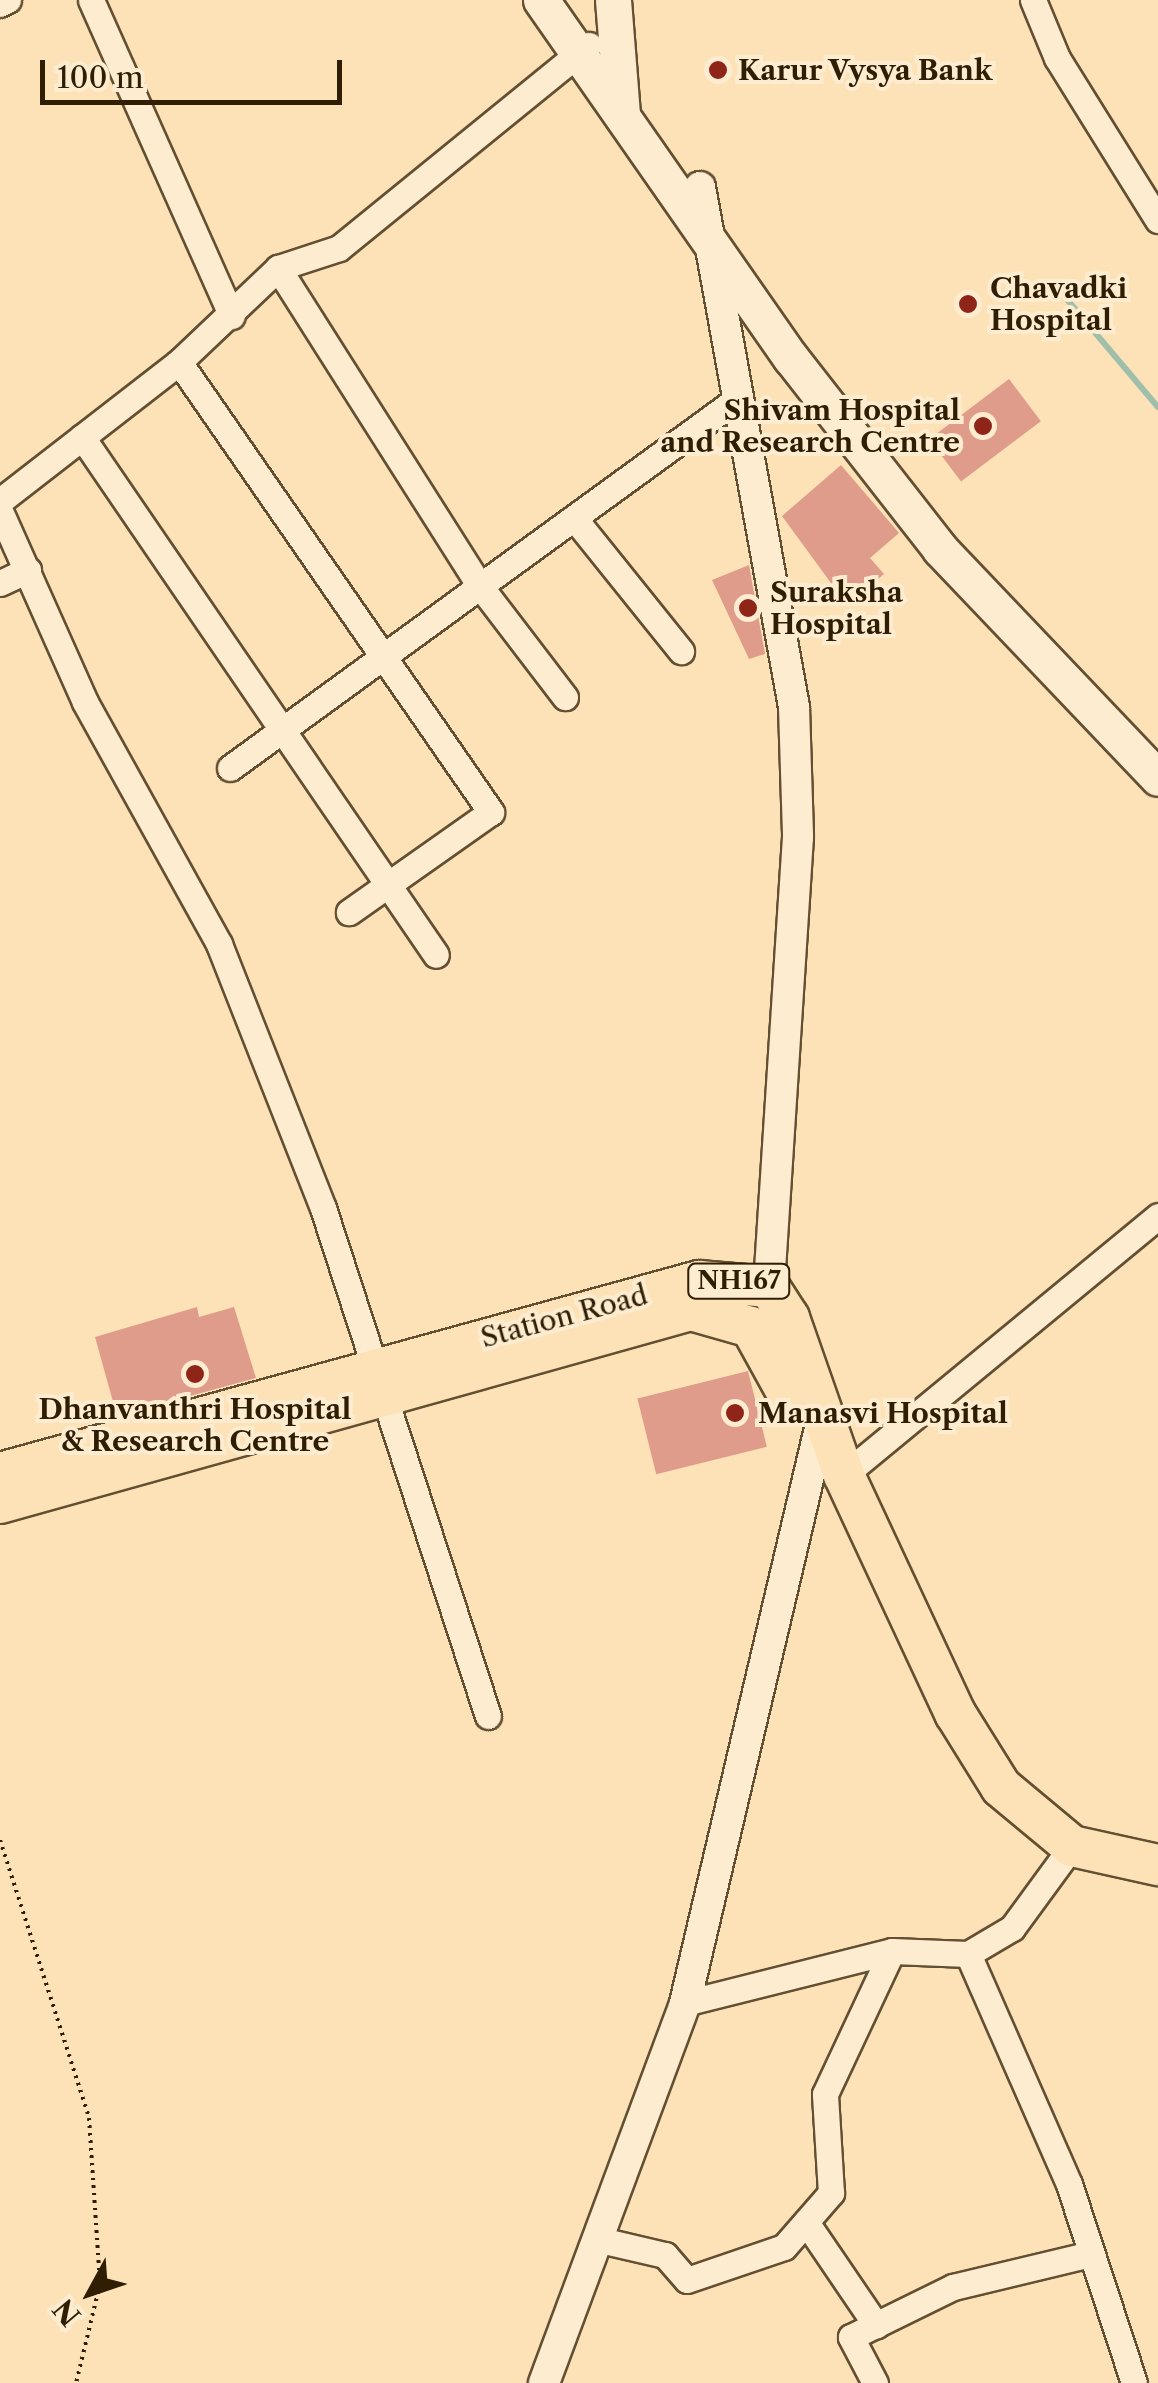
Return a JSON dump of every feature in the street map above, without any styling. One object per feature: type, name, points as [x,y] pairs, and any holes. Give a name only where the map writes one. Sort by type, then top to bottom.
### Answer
[{"type":"highway","name":"Station Road","points":[[0,1504],[699,1281],[768,1287],[789,1318],[826,1452],[937,1731],[982,1803],[1023,1845],[1066,1855],[1158,1865]]},
{"type":"highway","name":"Station Road","points":[[0,1473],[690,1310],[727,1314],[772,1351],[826,1452]]},
{"type":"highway","name":"Station Road","points":[[1066,1855],[1158,1890]]},
{"type":"main road","points":[[541,0],[584,51],[622,114],[701,203],[791,358],[940,549],[1158,778]]},
{"type":"main road","points":[[566,0],[584,51],[618,78],[701,203],[807,347],[955,536],[1158,749]]},
{"type":"main road","points":[[614,0],[622,114]]},
{"type":"street","points":[[0,4],[8,0]]},
{"type":"street","points":[[91,0],[232,316]]},
{"type":"street","points":[[1034,0],[1154,209]]},
{"type":"street","points":[[0,501],[179,362],[232,316],[278,268],[339,248],[584,51]]},
{"type":"street","points":[[701,203],[733,402],[794,706],[797,856],[768,1287]]},
{"type":"street","points":[[278,268],[480,586],[566,696]]},
{"type":"street","points":[[179,362],[380,660],[491,812],[349,912]]},
{"type":"street","points":[[230,768],[733,402]]},
{"type":"street","points":[[82,437],[278,734],[436,954]]},
{"type":"street","points":[[0,511],[86,702],[219,944],[377,1381],[488,1716]]},
{"type":"street","points":[[574,518],[681,651]]},
{"type":"street","points":[[0,582],[28,570]]},
{"type":"street","points":[[544,2383],[684,2003],[826,1452],[1158,1216]]},
{"type":"street","points":[[684,2003],[892,1951],[968,1954],[1012,1928],[1066,1855]]},
{"type":"street","points":[[596,2238],[666,2255],[687,2280],[784,2247],[831,2193],[824,2094],[892,1951]]},
{"type":"street","points":[[968,1954],[1070,2184],[1134,2383]]},
{"type":"street","points":[[806,2222],[876,2325]]},
{"type":"street","points":[[876,2383],[850,2337],[953,2287],[1090,2254]]},
{"type":"path","points":[[0,1840],[89,2118],[100,2284],[76,2383]]},
{"type":"building","points":[[1009,379],[1041,421],[961,482],[929,439]]},
{"type":"building","points":[[841,465],[899,533],[870,558],[884,574],[847,605],[782,516]]},
{"type":"building","points":[[749,565],[765,654],[749,659],[712,580]]},
{"type":"building","points":[[197,1307],[199,1317],[234,1307],[256,1378],[117,1416],[95,1337]]},
{"type":"building","points":[[748,1371],[767,1447],[656,1474],[637,1399]]},
{"type":"waterway","points":[[1054,284],[1158,407]]},
{"type":"place","name":"Karur Vysya Bank","points":[[718,70]]},
{"type":"place","name":"Chavadki Hospital","points":[[968,304]]},
{"type":"place","name":"Shivam Hospital and Research Centre","points":[[983,426]]},
{"type":"place","name":"Suraksha Hospital","points":[[748,608]]},
{"type":"place","name":"Dhanvanthri Hospital & Research Centre","points":[[195,1374]]},
{"type":"place","name":"Manasvi Hospital","points":[[735,1413]]}]
